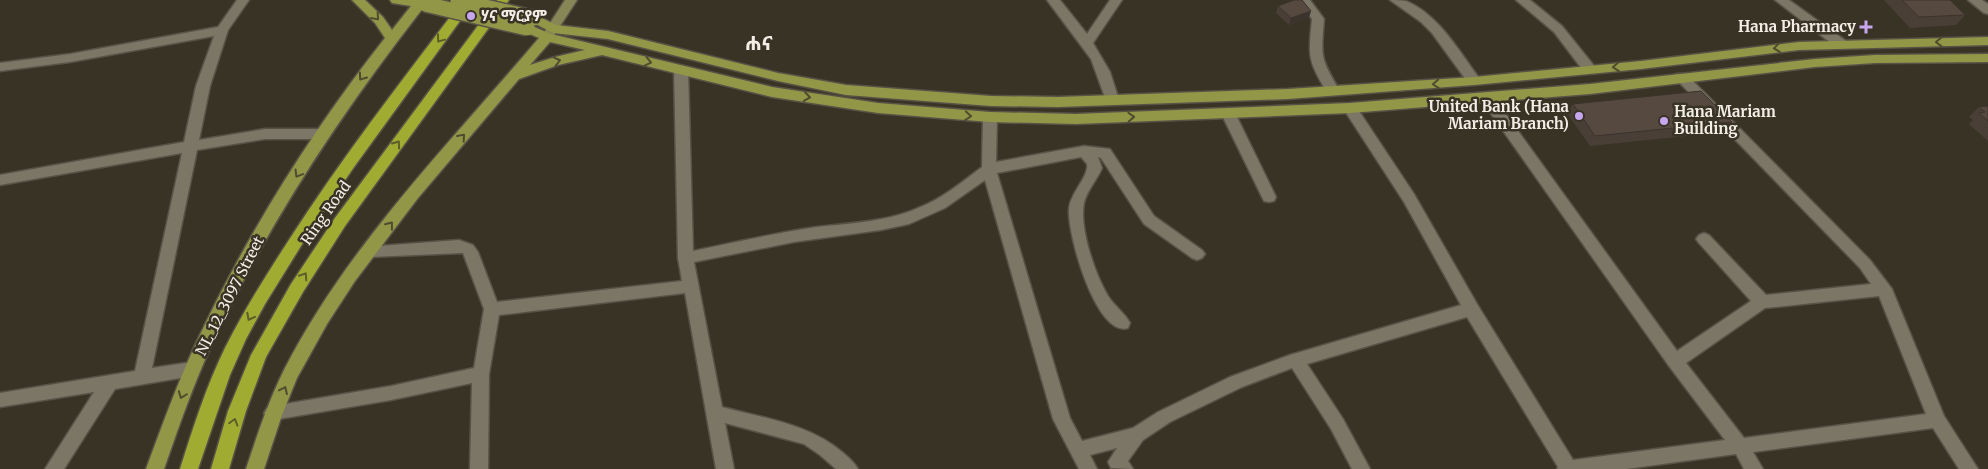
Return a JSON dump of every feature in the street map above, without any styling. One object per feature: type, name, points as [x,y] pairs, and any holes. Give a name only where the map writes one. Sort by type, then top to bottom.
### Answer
[{"type":"highway","name":"Ring Road","points":[[189,469],[203,420],[227,360],[258,302],[303,229],[346,166],[469,0]]},
{"type":"highway","name":"Ring Road","points":[[220,469],[237,411],[259,355],[296,288],[340,222],[503,0]]},
{"type":"main road","points":[[358,0],[379,20],[391,37]]},
{"type":"main road","points":[[396,0],[422,2],[531,23]]},
{"type":"main road","points":[[454,0],[531,23],[550,33],[601,51],[772,92],[878,108],[990,118],[1076,119],[1350,108],[1590,89],[1815,63],[1875,59],[1988,58]]},
{"type":"main road","name":"NL_12_3097 Street","points":[[155,469],[192,369],[267,224],[323,133],[391,37],[422,2]]},
{"type":"main road","points":[[255,469],[273,413],[296,363],[341,290],[420,187],[550,33]]},
{"type":"main road","points":[[550,33],[615,37],[778,77],[846,90],[991,101],[1161,99],[1288,94],[1474,81],[1799,46],[1988,41]]},
{"type":"main road","points":[[1799,46],[1815,63]]},
{"type":"main road","points":[[515,76],[555,61],[601,51]]},
{"type":"main road","points":[[1161,99],[1166,116]]},
{"type":"street","points":[[142,376],[203,86],[222,30],[243,0]]},
{"type":"street","points":[[550,33],[571,0]]},
{"type":"street","points":[[1052,0],[1087,43],[1109,85],[1112,100]]},
{"type":"street","points":[[1087,43],[1116,0]]},
{"type":"street","points":[[1303,0],[1318,20],[1314,54],[1318,66],[1333,91]]},
{"type":"street","points":[[1396,0],[1425,19],[1436,30],[1474,81]]},
{"type":"street","points":[[1522,0],[1558,29],[1590,70]]},
{"type":"street","points":[[1781,0],[1840,44]]},
{"type":"street","points":[[1974,0],[1988,10]]},
{"type":"street","points":[[0,67],[70,58],[222,30]]},
{"type":"street","points":[[681,70],[686,258],[716,412],[725,469]]},
{"type":"street","points":[[1681,77],[1865,264],[1884,289],[1937,420],[1969,469]]},
{"type":"street","points":[[1487,98],[1676,361],[1740,446],[1754,469]]},
{"type":"street","points":[[1350,108],[1409,198],[1472,309],[1568,469],[1937,420]]},
{"type":"street","points":[[1228,113],[1269,197]]},
{"type":"street","points":[[990,118],[989,169],[1062,419],[1088,469]]},
{"type":"street","points":[[0,180],[265,134],[323,133]]},
{"type":"street","points":[[686,258],[810,234],[899,221],[942,203],[989,169],[1084,151],[1105,153],[1149,220],[1197,254]]},
{"type":"street","points":[[1084,151],[1094,162],[1096,168],[1085,183],[1076,205],[1079,242],[1096,290],[1105,304],[1122,323]]},
{"type":"street","points":[[1704,239],[1762,302]]},
{"type":"street","points":[[370,251],[459,246],[468,249],[473,256],[492,309],[481,374],[479,469]]},
{"type":"street","points":[[492,309],[690,286]]},
{"type":"street","points":[[1676,361],[1762,302],[1884,289]]},
{"type":"street","points":[[1077,450],[1137,435],[1164,417],[1236,382],[1296,360],[1472,309]]},
{"type":"street","points":[[1296,360],[1337,424],[1361,469]]},
{"type":"street","points":[[0,400],[192,369]]},
{"type":"street","points":[[273,413],[391,393],[481,374]]},
{"type":"street","points":[[54,469],[109,383]]},
{"type":"street","points":[[716,412],[808,438],[826,449],[848,469]]},
{"type":"street","points":[[1118,467],[1137,435]]},
{"type":"building","points":[[1294,0],[1302,0],[1311,11],[1291,18],[1278,6]]},
{"type":"building","points":[[1902,0],[1950,0],[1965,15],[1919,17]]},
{"type":"building","points":[[1701,91],[1732,122],[1595,136],[1573,104]]},
{"type":"building","points":[[1988,106],[1988,121],[1979,113],[1985,112],[1979,107]]},
{"type":"place","name":"ሃና ማርያም","points":[[471,16]]},
{"type":"place","name":"Hana Pharmacy","points":[[1866,27]]},
{"type":"place","name":"United Bank (Hana Mariam Branch)","points":[[1579,116]]},
{"type":"place","name":"Hana Mariam Building","points":[[1664,121]]},
{"type":"district","name":"ሐና","points":[[759,43]]}]
